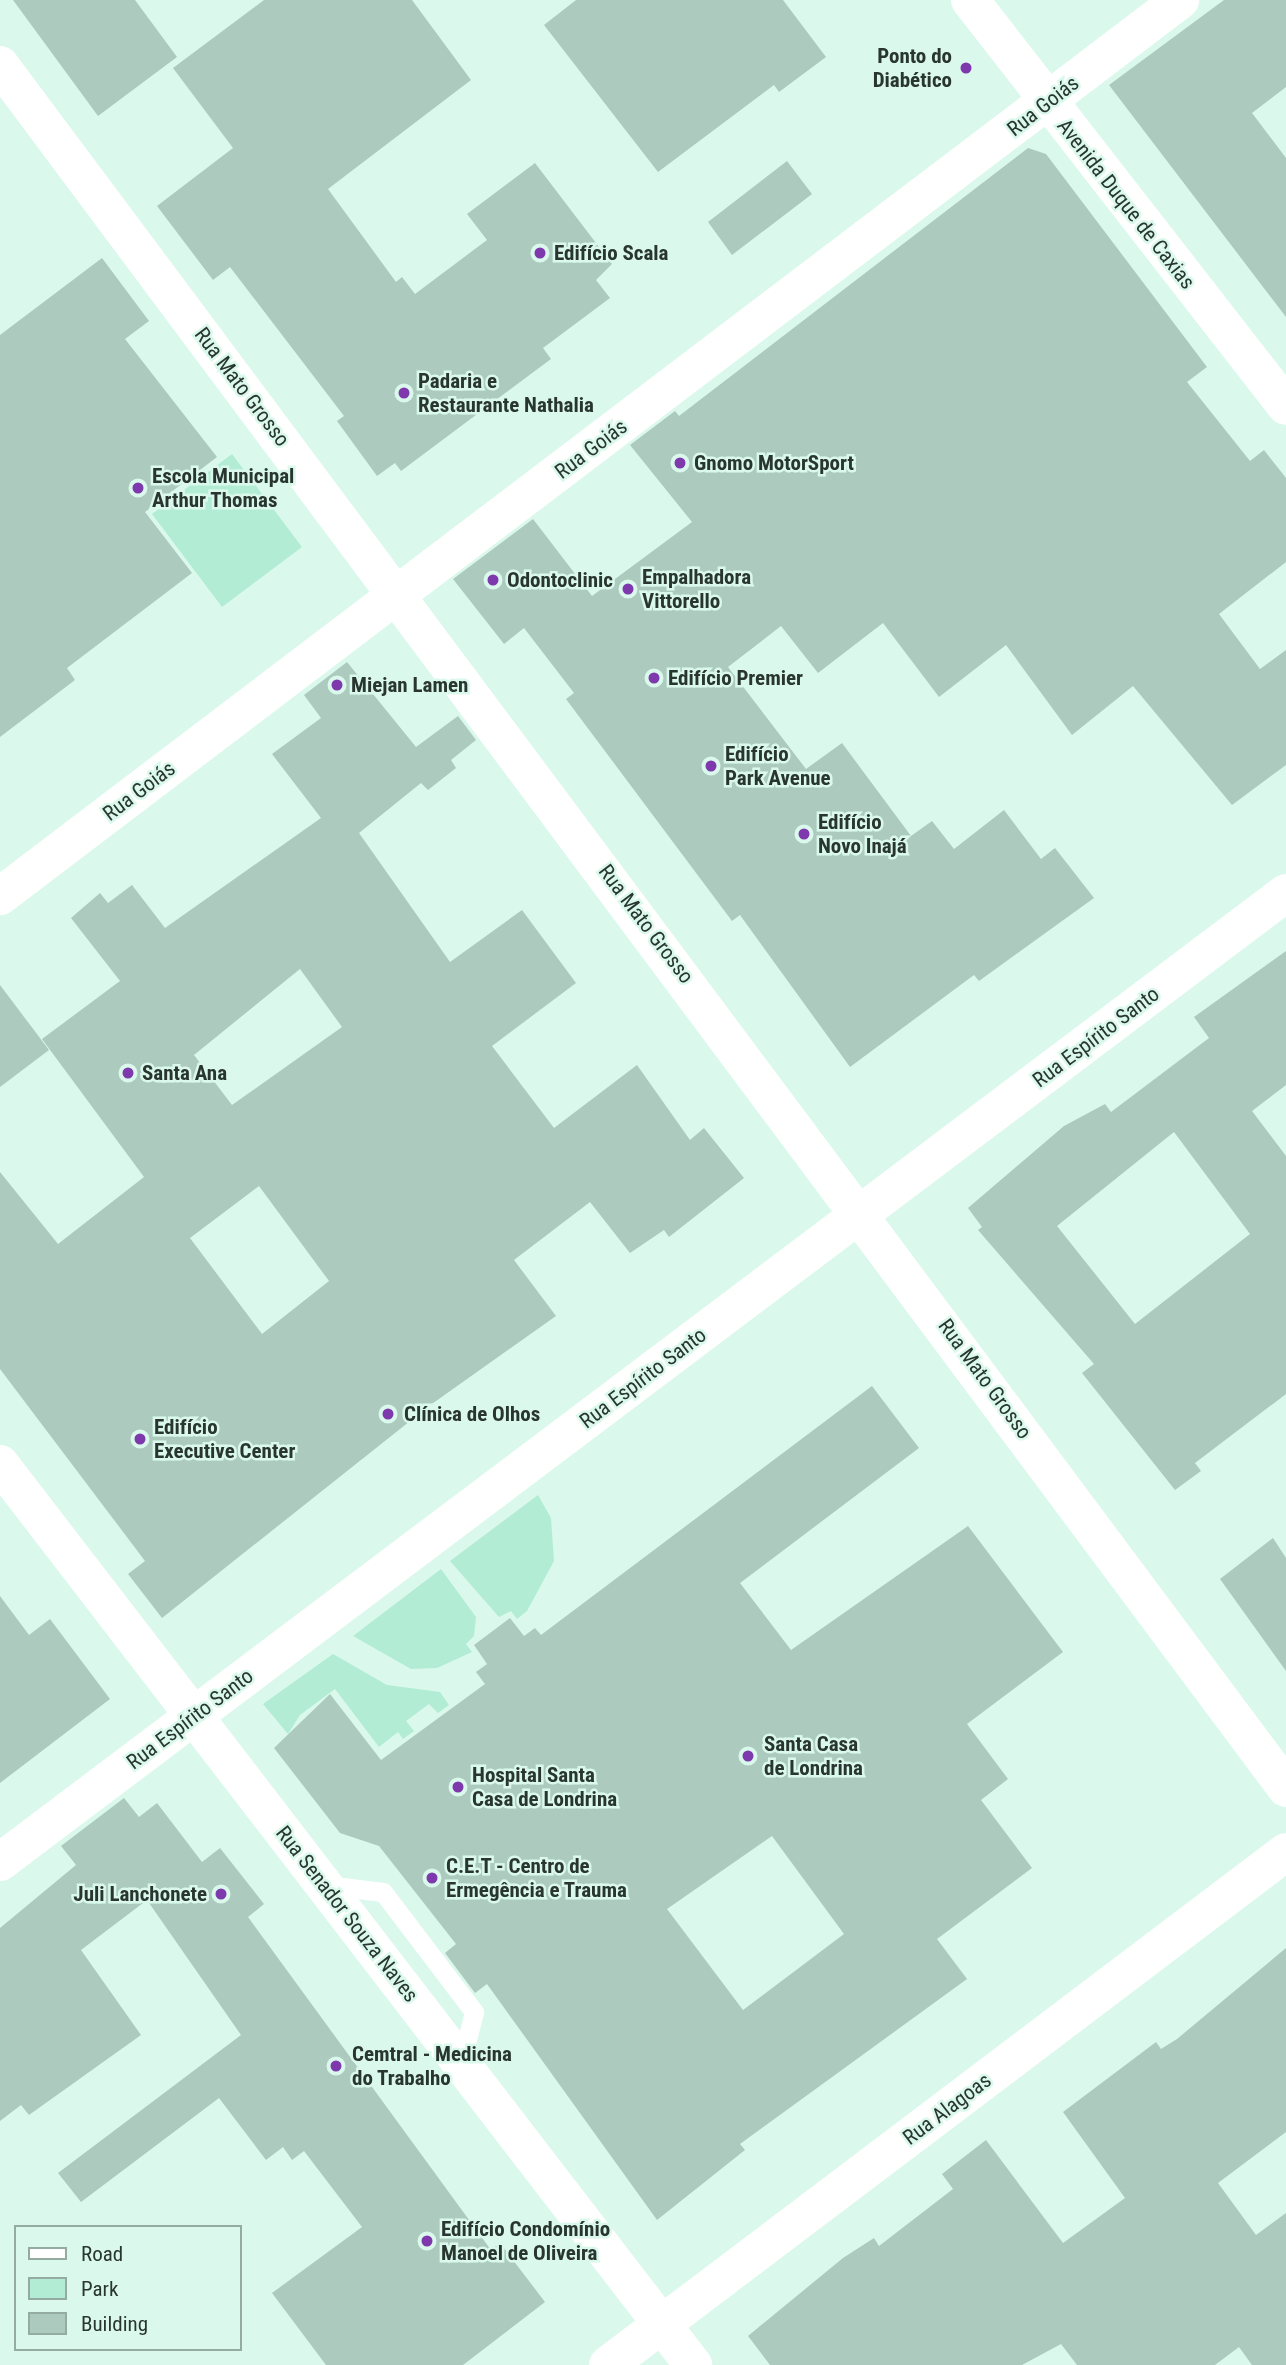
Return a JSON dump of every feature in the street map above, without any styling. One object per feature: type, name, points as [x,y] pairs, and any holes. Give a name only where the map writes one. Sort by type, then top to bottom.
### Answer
[{"type":"street","name":"Avenida Duque de Caxias","points":[[970,0],[1046,104],[1286,406]]},
{"type":"street","name":"Rua Goiás","points":[[0,896],[1180,0]]},
{"type":"street","name":"Rua Mato Grosso","points":[[0,65],[862,1213],[1286,1788]]},
{"type":"street","name":"Rua Espírito Santo","points":[[0,1862],[1286,893]]},
{"type":"street","name":"Rua Senador Souza Naves","points":[[0,1464],[693,2365]]},
{"type":"street","name":"Rua Alagoas","points":[[608,2365],[1286,1852]]},
{"type":"green space","points":[[232,454],[302,547],[222,607],[152,514]]},
{"type":"green space","points":[[538,1495],[551,1518],[554,1561],[527,1611],[517,1619],[511,1611],[499,1617],[450,1561]]},
{"type":"green space","points":[[441,1569],[476,1617],[474,1636],[466,1644],[472,1652],[437,1668],[411,1669],[353,1636]]},
{"type":"green space","points":[[333,1654],[387,1685],[440,1692],[449,1705],[438,1713],[429,1704],[406,1721],[414,1731],[403,1739],[398,1732],[379,1747],[335,1689],[300,1715],[288,1734],[263,1704]]},
{"type":"building","points":[[13,0],[135,0],[177,57],[98,116]]},
{"type":"building","points":[[264,0],[412,0],[471,80],[328,189],[396,282],[402,277],[415,294],[487,240],[467,214],[535,163],[612,264],[596,280],[610,298],[543,348],[551,359],[401,471],[395,463],[377,476],[337,421],[344,416],[230,267],[213,280],[157,206],[233,148],[173,68]]},
{"type":"building","points":[[576,0],[783,0],[826,57],[779,92],[774,85],[658,172],[544,25]]},
{"type":"building","points":[[1224,0],[1286,0],[1286,87],[1252,113],[1286,158],[1286,317],[1109,85]]},
{"type":"building","points":[[1028,148],[1046,154],[1207,367],[1187,382],[1250,461],[1264,450],[1286,478],[1286,562],[1219,614],[1260,669],[1286,650],[1286,765],[1232,805],[1133,686],[1072,735],[1006,645],[939,697],[883,623],[818,673],[781,626],[728,667],[806,769],[842,743],[911,836],[932,821],[954,849],[1004,810],[1041,859],[1055,848],[1094,898],[979,981],[974,975],[850,1067],[740,915],[732,921],[566,699],[574,693],[524,628],[504,644],[453,579],[533,519],[592,596],[692,522],[630,445],[675,411],[679,416]]},
{"type":"building","points":[[787,161],[812,194],[732,255],[708,222]]},
{"type":"building","name":"Escola Municipal Arthur Thomas","points":[[102,258],[149,321],[125,339],[217,457],[145,512],[192,573],[67,668],[75,680],[0,737],[0,335]]},
{"type":"building","points":[[347,662],[416,747],[458,716],[476,740],[451,760],[456,768],[428,790],[421,783],[359,833],[450,962],[522,910],[576,983],[492,1046],[554,1128],[637,1065],[690,1140],[704,1128],[744,1178],[669,1237],[664,1230],[630,1253],[590,1202],[514,1260],[556,1316],[429,1406],[162,1618],[128,1574],[145,1561],[0,1369],[0,1172],[58,1244],[144,1177],[42,1039],[120,981],[71,918],[100,893],[108,903],[132,885],[165,928],[321,818],[272,754],[321,718],[304,695]],"holes":[[[300,969],[342,1027],[232,1105],[194,1055]],[[259,1186],[329,1281],[262,1334],[190,1238]]]},
{"type":"building","points":[[1286,951],[1286,1085],[1252,1111],[1286,1156],[1286,1394],[1195,1463],[1201,1471],[1175,1490],[1082,1373],[1094,1364],[978,1230],[982,1227],[968,1208],[1064,1126],[1105,1104],[1111,1112],[1209,1038],[1194,1017]],"holes":[[[1174,1132],[1250,1234],[1135,1324],[1057,1226]]]},
{"type":"building","points":[[0,985],[49,1050],[0,1087]]},
{"type":"building","points":[[872,1386],[919,1448],[740,1583],[791,1650],[968,1526],[1063,1652],[967,1724],[1008,1779],[981,1800],[1032,1868],[937,1939],[967,1979],[740,2144],[745,2150],[657,2220],[487,1984],[475,1993],[445,1953],[456,1944],[379,1846],[340,1833],[274,1748],[330,1694],[381,1760],[485,1684],[476,1672],[487,1664],[474,1645],[510,1618],[524,1636],[535,1628],[541,1635]],"holes":[[[772,1836],[844,1934],[743,2010],[667,1909]]]},
{"type":"building","points":[[1273,1538],[1286,1558],[1286,1671],[1220,1579]]},
{"type":"building","points":[[0,1596],[29,1635],[50,1619],[110,1699],[0,1783]]},
{"type":"building","points":[[124,1798],[139,1817],[157,1803],[202,1862],[220,1848],[264,1904],[248,1917],[491,2250],[500,2243],[545,2302],[463,2365],[326,2365],[272,2293],[362,2227],[304,2151],[292,2160],[283,2147],[266,2160],[219,2098],[81,2202],[58,2173],[241,2035],[147,1900],[81,1950],[141,2035],[29,2115],[21,2105],[0,2121],[0,1928],[76,1865],[61,1846]]},
{"type":"building","points":[[1286,1948],[1286,2132],[1218,2183],[1256,2235],[1286,2213],[1286,2365],[1252,2365],[1239,2347],[1215,2365],[1077,2365],[1061,2344],[1022,2365],[770,2365],[748,2336],[843,2258],[874,2238],[879,2246],[953,2189],[942,2174],[986,2140],[1063,2243],[1125,2198],[1063,2112],[1156,2042],[1161,2049],[1177,2039]]},
{"type":"place","name":"Ponto do Diabético","points":[[966,68]]},
{"type":"place","name":"Edifício Scala","points":[[540,253]]},
{"type":"place","name":"Padaria e Restaurante Nathalia","points":[[404,393]]},
{"type":"place","name":"Gnomo MotorSport","points":[[680,463]]},
{"type":"place","name":"Escola Municipal Arthur Thomas","points":[[138,488]]},
{"type":"place","name":"Odontoclinic","points":[[493,580]]},
{"type":"place","name":"Empalhadora Vittorello","points":[[628,589]]},
{"type":"place","name":"Edifício Premier","points":[[654,678]]},
{"type":"place","name":"Miejan Lamen","points":[[337,685]]},
{"type":"place","name":"Edifício Park Avenue","points":[[711,766]]},
{"type":"place","name":"Edifício Novo Inajá","points":[[804,834]]},
{"type":"place","name":"Santa Ana","points":[[128,1073]]},
{"type":"place","name":"Clínica de Olhos","points":[[388,1414]]},
{"type":"place","name":"Edifício Executive Center","points":[[140,1439]]},
{"type":"place","name":"Santa Casa de Londrina","points":[[748,1756]]},
{"type":"place","name":"Hospital Santa Casa de Londrina","points":[[458,1787]]},
{"type":"place","name":"C.E.T - Centro de Ermegência e Trauma","points":[[432,1878]]},
{"type":"place","name":"Juli Lanchonete","points":[[221,1894]]},
{"type":"place","name":"Cemtral - Medicina do Trabalho","points":[[336,2066]]},
{"type":"place","name":"Edifício Condomínio Manoel de Oliveira","points":[[427,2241]]}]
